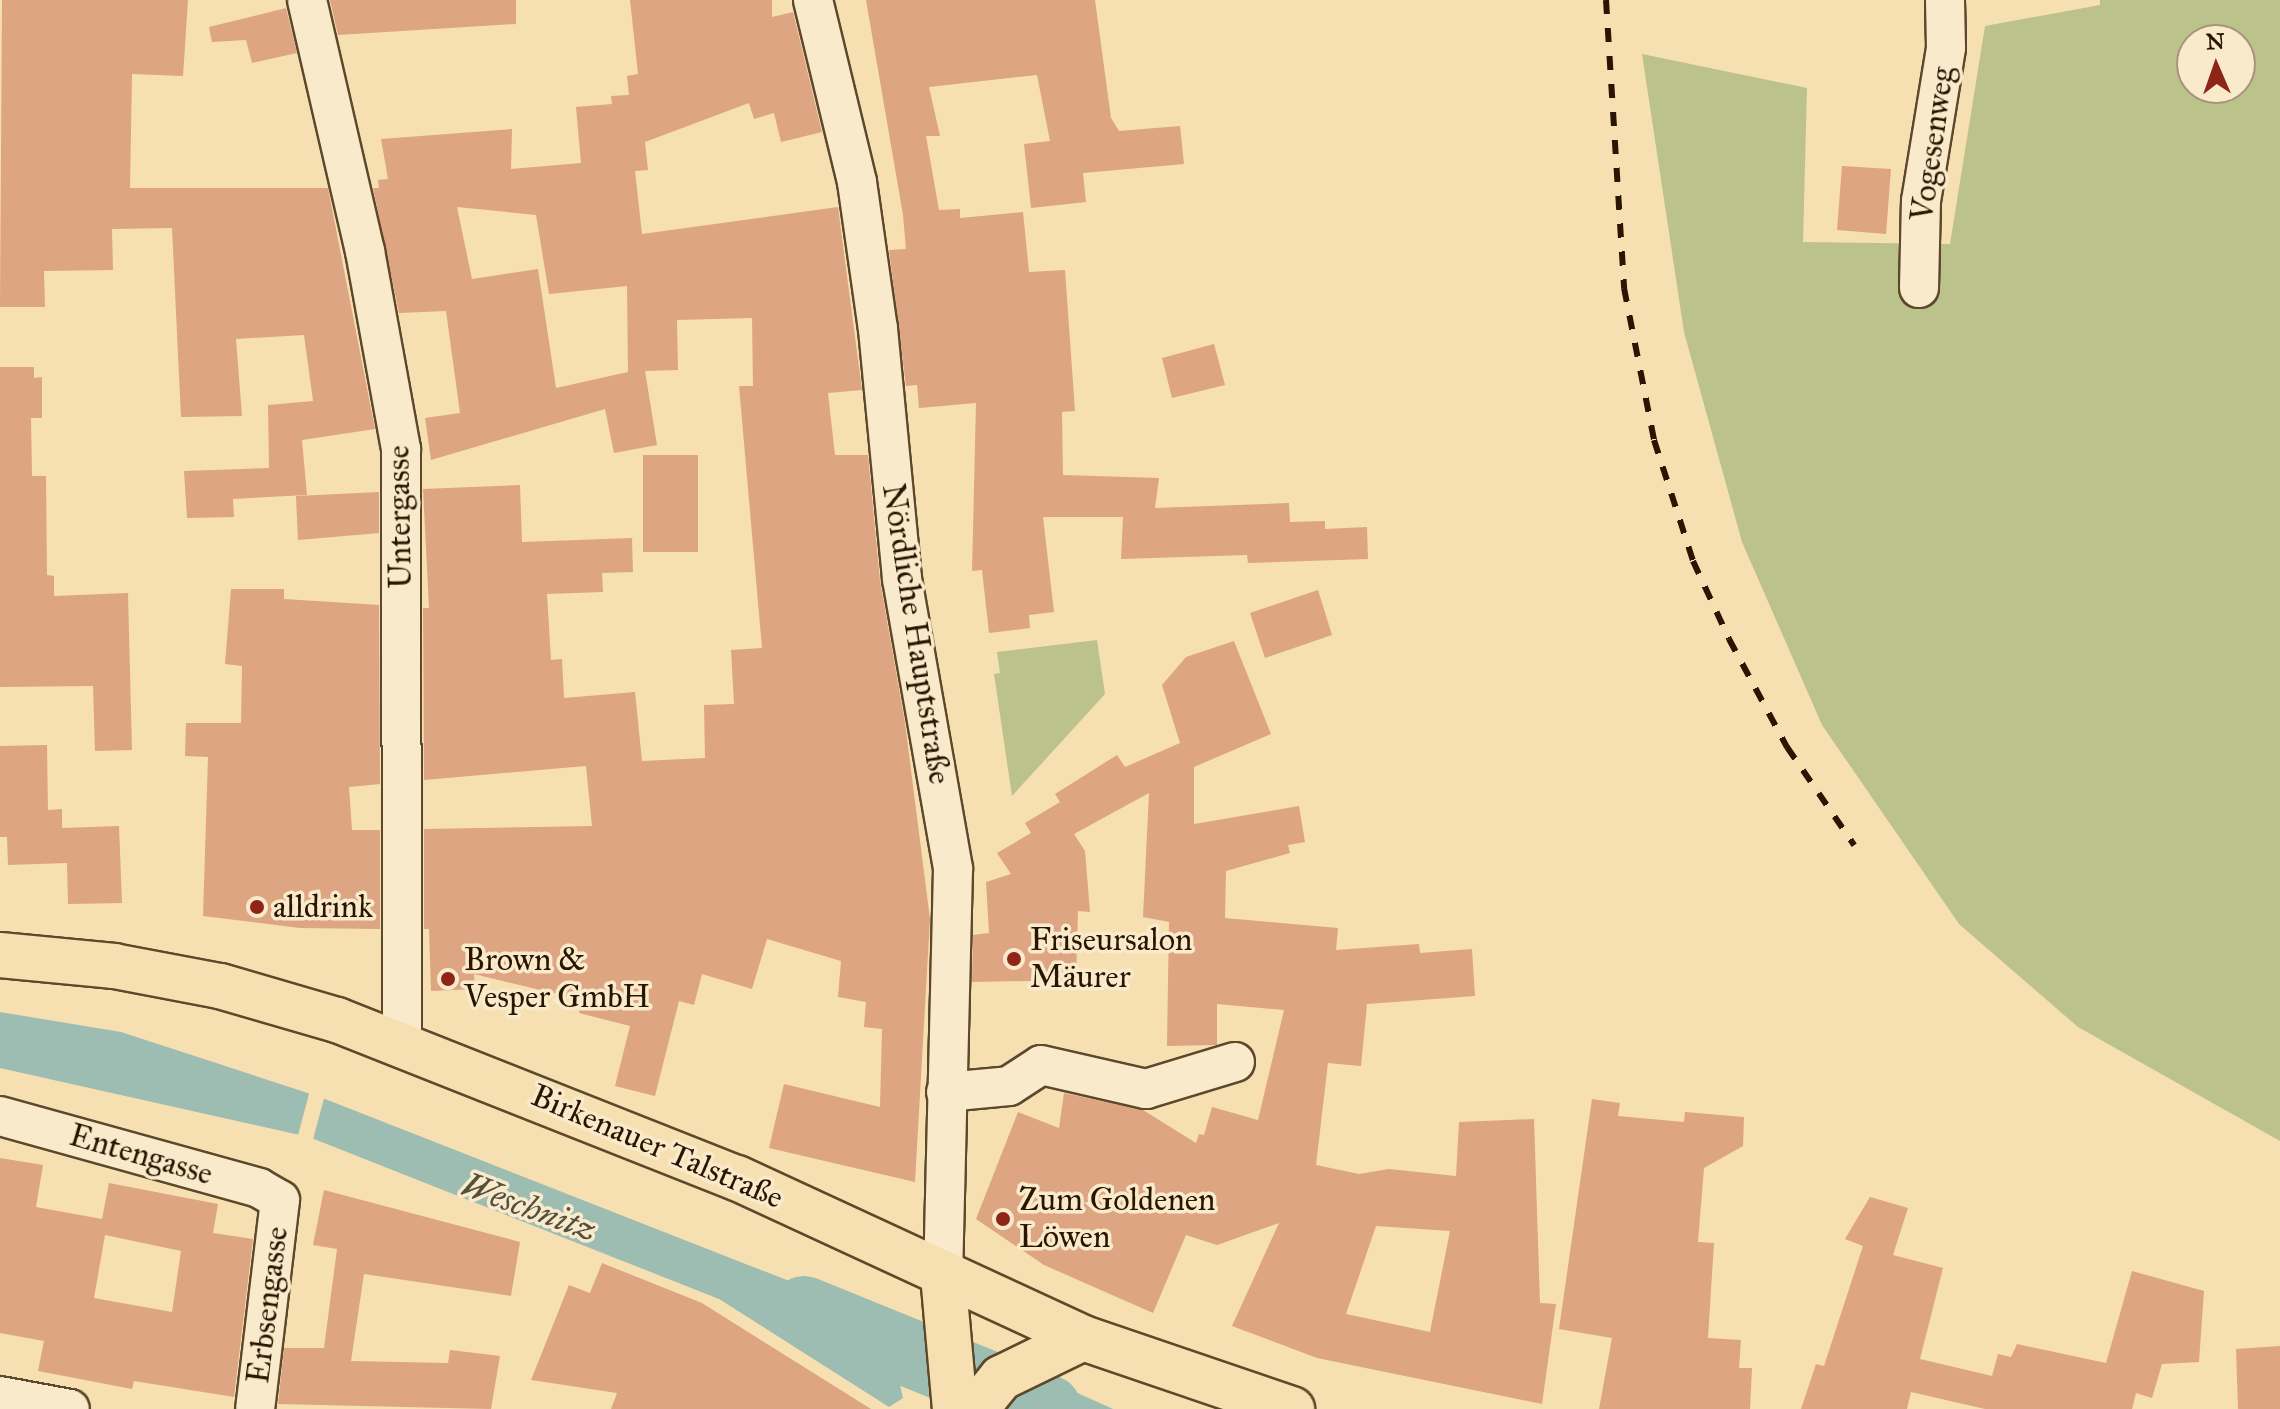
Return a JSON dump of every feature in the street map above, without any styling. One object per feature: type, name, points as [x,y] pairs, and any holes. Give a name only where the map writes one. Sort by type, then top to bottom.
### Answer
[{"type":"main road","name":"Birkenauer Talstraße","points":[[0,955],[114,966],[220,986],[402,1044],[737,1178],[943,1286],[1068,1344],[1292,1409]]},
{"type":"main road","points":[[943,1286],[955,1409]]},
{"type":"main road","points":[[976,1409],[1001,1378],[1068,1344]]},
{"type":"street","name":"Untergasse","points":[[307,0],[365,251],[401,449],[402,1044]]},
{"type":"street","name":"Nördliche Hauptstraße","points":[[813,0],[857,182],[878,329],[902,579],[953,869],[943,1286]]},
{"type":"street","name":"Vogesenweg","points":[[1919,288],[1921,201],[1946,48],[1945,0]]},
{"type":"street","points":[[946,1092],[1009,1086],[1041,1065],[1146,1089],[1235,1062]]},
{"type":"street","name":"Entengasse","points":[[0,1116],[259,1188],[280,1200]]},
{"type":"street","name":"Erbsengasse","points":[[255,1409],[280,1200]]},
{"type":"street","points":[[0,1396],[70,1409]]},
{"type":"green space","points":[[2100,0],[2280,0],[2280,1141],[2078,1027],[1959,924],[1822,725],[1742,542],[1684,332],[1642,54],[1807,88],[1803,242],[1950,244],[1985,26],[2100,5]]},
{"type":"green space","points":[[1097,640],[1105,694],[1012,796],[994,674],[1000,673],[997,652]]},
{"type":"water","points":[[0,1012],[121,1032],[320,1097],[886,1319],[903,1398],[889,1407],[719,1299],[309,1137],[0,1068]]},
{"type":"water","points":[[1050,1386],[1062,1386],[1113,1409],[1031,1409]]},
{"type":"pier","points":[[310,1090],[325,1095],[312,1143],[297,1139]]},
{"type":"pier","points":[[882,1314],[890,1318],[904,1402],[886,1319]]},
{"type":"building","points":[[2,0],[188,0],[183,76],[132,74],[130,188],[328,188],[375,429],[302,440],[307,495],[233,499],[234,517],[187,518],[184,471],[269,468],[268,405],[313,401],[304,335],[236,339],[242,416],[181,417],[172,228],[112,229],[113,270],[44,271],[45,307],[0,307]]},
{"type":"building","points":[[330,0],[516,0],[516,24],[338,35]]},
{"type":"building","points":[[630,0],[772,0],[772,17],[793,12],[822,132],[781,142],[774,113],[754,119],[749,103],[645,142],[648,170],[635,171],[642,234],[838,207],[862,390],[828,393],[835,455],[868,455],[880,581],[905,723],[930,919],[915,1182],[769,1148],[784,1084],[880,1107],[882,1029],[864,1027],[866,1002],[838,997],[841,961],[767,939],[752,989],[702,974],[694,1005],[679,1001],[655,1096],[615,1086],[630,1026],[579,1013],[582,1000],[474,974],[475,989],[431,991],[429,929],[424,929],[424,829],[592,826],[586,766],[424,780],[423,608],[429,608],[423,489],[520,485],[522,542],[632,538],[633,572],[602,573],[603,592],[547,594],[551,660],[562,659],[564,698],[635,692],[642,761],[705,758],[704,705],[734,704],[731,650],[762,648],[739,386],[753,386],[752,318],[677,320],[678,370],[645,371],[657,445],[614,453],[605,409],[431,460],[425,418],[460,413],[446,311],[399,313],[373,188],[379,188],[378,180],[388,179],[381,139],[512,129],[511,169],[581,163],[576,107],[612,104],[611,96],[629,95],[627,76],[638,74]],"holes":[[[457,207],[536,215],[549,294],[627,286],[628,372],[556,388],[538,269],[472,279]]]},
{"type":"building","points":[[866,0],[1095,0],[1111,118],[1119,131],[1180,126],[1184,164],[1083,173],[1086,202],[1031,208],[1024,144],[1050,141],[1037,75],[929,87],[940,136],[926,136],[939,210],[960,209],[960,218],[1023,212],[1029,272],[1065,270],[1075,411],[1062,412],[1063,475],[1159,478],[1155,508],[1289,503],[1290,522],[1325,521],[1325,529],[1367,527],[1368,559],[1248,563],[1247,555],[1121,559],[1123,517],[1043,517],[1054,612],[1029,615],[1030,628],[989,633],[982,570],[972,571],[976,403],[919,408],[917,385],[906,386],[889,250],[906,249],[903,215]]},
{"type":"building","points":[[286,8],[297,53],[252,63],[246,40],[212,42],[209,27]]},
{"type":"building","points":[[1842,166],[1891,169],[1886,234],[1837,230]]},
{"type":"building","points":[[1214,344],[1225,385],[1172,398],[1162,358]]},
{"type":"building","points":[[0,367],[34,367],[34,378],[42,377],[42,418],[31,418],[32,476],[46,476],[47,575],[54,576],[54,596],[128,593],[132,750],[95,751],[93,686],[0,687]]},
{"type":"building","points":[[643,455],[698,455],[698,552],[643,552]]},
{"type":"building","points":[[379,492],[379,533],[298,540],[296,496]]},
{"type":"building","points":[[231,589],[284,589],[284,599],[379,605],[380,784],[349,787],[352,830],[380,830],[380,929],[300,928],[203,916],[208,757],[185,756],[186,723],[241,723],[242,666],[225,664]]},
{"type":"building","points":[[1318,590],[1332,635],[1265,658],[1250,613]]},
{"type":"building","points":[[1234,641],[1271,734],[1194,767],[1194,824],[1299,806],[1305,842],[1288,845],[1290,853],[1226,871],[1225,918],[1338,928],[1336,950],[1419,944],[1420,953],[1472,949],[1475,996],[1367,1004],[1361,1066],[1328,1063],[1316,1165],[1359,1174],[1389,1169],[1456,1176],[1459,1122],[1534,1119],[1540,1303],[1556,1304],[1542,1404],[1317,1358],[1232,1326],[1279,1223],[1217,1245],[1186,1235],[1153,1313],[1044,1265],[976,1219],[1018,1112],[1059,1128],[1064,1093],[1143,1110],[1196,1143],[1199,1134],[1204,1135],[1212,1107],[1258,1120],[1284,1010],[1217,1004],[1217,1045],[1167,1046],[1169,922],[1143,917],[1149,793],[1074,834],[1085,851],[1090,912],[1078,911],[1076,980],[972,982],[973,935],[989,933],[986,882],[1011,874],[997,853],[1031,833],[1025,823],[1060,802],[1055,794],[1117,755],[1125,767],[1180,743],[1162,685],[1186,657]],"holes":[[[1376,1226],[1450,1231],[1430,1332],[1346,1314]]]},
{"type":"building","points":[[47,745],[48,810],[62,809],[62,828],[119,826],[122,903],[68,904],[67,863],[8,865],[7,837],[0,837],[0,746]]},
{"type":"building","points":[[1592,1099],[1620,1103],[1618,1116],[1684,1122],[1685,1112],[1744,1117],[1743,1146],[1704,1168],[1698,1242],[1714,1243],[1708,1338],[1741,1340],[1739,1368],[1752,1368],[1750,1409],[1599,1409],[1612,1338],[1559,1329]]},
{"type":"building","points":[[0,1158],[43,1165],[36,1207],[102,1219],[109,1183],[218,1204],[213,1233],[253,1239],[234,1397],[134,1381],[132,1389],[38,1371],[44,1341],[0,1333]],"holes":[[[105,1235],[181,1251],[172,1312],[94,1298]]]},
{"type":"building","points":[[324,1190],[520,1242],[511,1296],[364,1274],[351,1361],[448,1363],[450,1350],[500,1356],[491,1409],[278,1404],[284,1348],[324,1348],[337,1249],[313,1245]]},
{"type":"building","points":[[1870,1197],[1908,1208],[1893,1255],[1943,1268],[1920,1359],[1992,1376],[1998,1354],[2011,1357],[2017,1344],[2106,1363],[2132,1271],[2204,1291],[2199,1362],[2162,1364],[2152,1398],[2136,1393],[2132,1409],[1985,1409],[1911,1392],[1907,1409],[1801,1409],[1816,1364],[1824,1366],[1863,1246],[1845,1239]]},
{"type":"building","points":[[602,1263],[702,1303],[871,1409],[611,1409],[617,1393],[531,1380],[569,1285],[590,1293]]},
{"type":"building","points":[[2280,1346],[2280,1409],[2238,1409],[2236,1349]]},
{"type":"waterway","name":"Weschnitz","points":[[804,1310],[1048,1409]]},
{"type":"railway","points":[[1606,0],[1624,288],[1654,440],[1693,561],[1729,639],[1787,747],[1854,845]]},
{"type":"place","name":"alldrink","points":[[257,907]]},
{"type":"place","name":"Friseursalon Mäurer","points":[[1014,959]]},
{"type":"place","name":"Brown & Vesper GmbH","points":[[448,979]]},
{"type":"place","name":"Zum Goldenen Löwen","points":[[1003,1219]]}]
